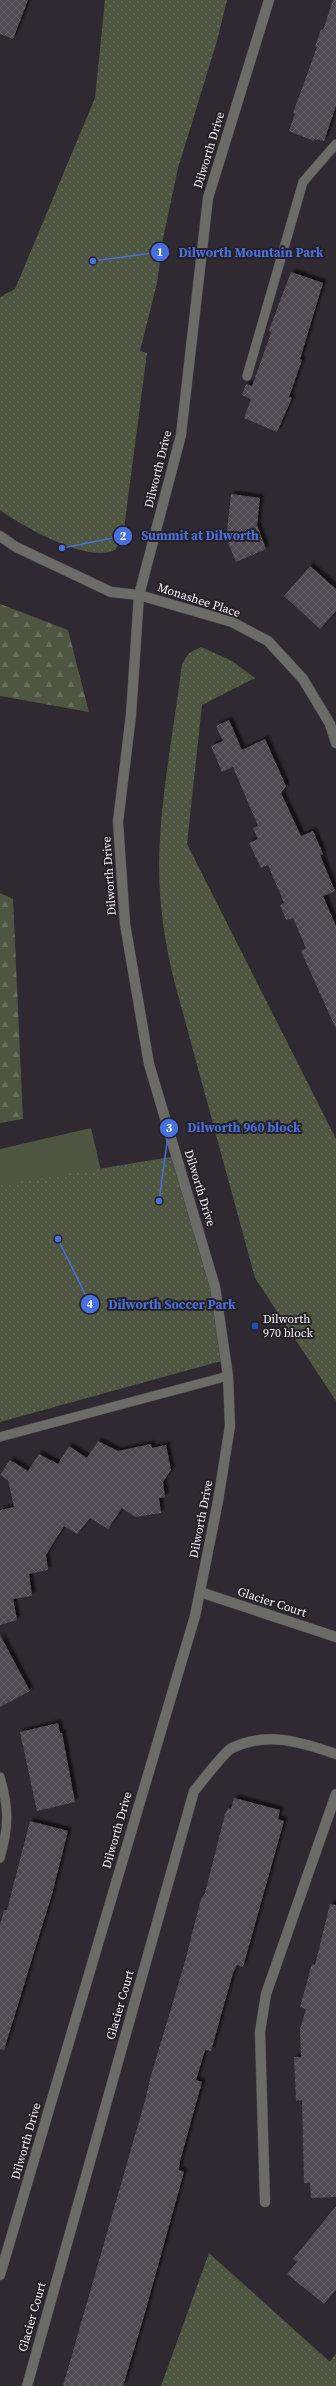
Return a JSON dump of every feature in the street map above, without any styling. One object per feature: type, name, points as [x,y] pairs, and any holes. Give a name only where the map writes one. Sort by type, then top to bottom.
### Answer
[{"type":"street","name":"Dilworth Drive","points":[[0,2275],[192,1624],[200,1592],[218,1501],[230,1426],[228,1376],[215,1287],[149,1064],[125,924],[118,822],[130,715],[139,595],[181,435],[208,198],[269,0]]},
{"type":"street","name":"Monashee Place","points":[[0,536],[16,547],[111,592],[139,595],[232,622],[268,641],[303,679],[330,724],[336,743]]},
{"type":"street","name":"Glacier Court","points":[[200,1592],[336,1637]]},
{"type":"street","name":"Glacier Court","points":[[27,2386],[194,1791],[231,1748],[272,1738],[309,1745],[336,1754]]},
{"type":"street","points":[[264,2202],[260,2032],[266,1994],[336,1794]]},
{"type":"lane","points":[[247,376],[303,182],[336,144]]},
{"type":"lane","points":[[0,1437],[228,1376]]},
{"type":"lane","points":[[0,1777],[7,1802],[7,1833],[0,1858]]},
{"type":"green space","points":[[105,0],[227,0],[217,41],[178,168],[163,239],[157,283],[140,351],[147,353],[123,536],[115,550],[103,553],[89,552],[73,548],[56,541],[23,525],[0,510],[0,297],[15,289],[95,98]]},
{"type":"green space","points":[[0,604],[68,630],[89,712],[0,696]]},
{"type":"green space","points":[[201,647],[232,661],[255,678],[202,705],[187,844],[336,1139],[336,1401],[255,1278],[168,955],[160,895],[159,864],[162,814],[182,664],[189,653]]},
{"type":"green space","points":[[0,893],[13,899],[23,1119],[0,1123]]},
{"type":"green space","points":[[91,1128],[138,1329],[0,1360],[0,1149]]},
{"type":"green space","points":[[177,1156],[217,1312],[225,1360],[0,1422],[0,1185]]},
{"type":"green space","points":[[209,2253],[330,2362],[336,2353],[336,2386],[161,2386]]},
{"type":"building","points":[[0,0],[28,0],[13,39],[0,34]]},
{"type":"building","points":[[333,0],[336,0],[336,106],[324,141],[314,139],[314,141],[289,131],[295,114],[293,113],[317,47],[315,46],[321,29],[323,30]]},
{"type":"building","points":[[291,272],[323,283],[300,359],[302,360],[289,397],[292,398],[277,432],[244,418],[251,399],[242,395],[246,384],[252,386],[271,333],[269,330]]},
{"type":"building","points":[[231,494],[260,498],[257,525],[266,549],[236,562],[224,533],[227,531]]},
{"type":"building","points":[[310,566],[336,589],[336,611],[320,629],[284,596]]},
{"type":"building","points":[[229,720],[242,750],[265,739],[286,786],[281,793],[301,836],[313,831],[323,854],[320,855],[335,891],[323,896],[336,926],[336,1029],[301,951],[306,948],[293,918],[286,920],[280,905],[284,903],[268,865],[261,868],[249,843],[258,839],[253,828],[258,826],[233,767],[222,772],[211,746],[223,741],[216,726]]},
{"type":"building","points":[[98,1441],[118,1451],[151,1444],[152,1448],[166,1445],[171,1470],[163,1482],[165,1497],[159,1498],[161,1513],[135,1517],[122,1508],[108,1529],[90,1518],[77,1534],[64,1526],[46,1555],[48,1570],[29,1574],[32,1596],[13,1599],[17,1620],[0,1625],[0,1510],[14,1507],[8,1480],[0,1475],[10,1460],[28,1471],[39,1454],[58,1464],[69,1446],[87,1458]]},
{"type":"building","points":[[0,1635],[30,1691],[0,1707]]},
{"type":"building","points":[[58,1723],[60,1733],[62,1733],[75,1802],[37,1811],[20,1732]]},
{"type":"building","points":[[234,1798],[280,1810],[278,1819],[284,1821],[243,1967],[237,1965],[233,1973],[211,2051],[205,2050],[196,2080],[202,2082],[180,2161],[179,2170],[184,2172],[144,2316],[123,2386],[63,2386],[184,1965],[201,1899],[205,1893],[225,1814],[228,1808],[231,1809]]},
{"type":"building","points":[[30,1821],[68,1831],[52,1894],[4,2050],[0,2049],[0,1925],[4,1910],[7,1910]]},
{"type":"building","points":[[330,1904],[336,1905],[336,2197],[311,2198],[310,2183],[304,2183],[302,2100],[296,2101],[294,2057],[301,2057],[300,2029],[306,2009],[300,2007],[312,1964],[315,1965]]},
{"type":"building","points":[[336,2206],[336,2290],[324,2304],[287,2274],[297,2262],[293,2259]]},
{"type":"place","name":"Dilworth Mountain Park","points":[[93,261]]},
{"type":"place","name":"Summit at Dilworth","points":[[62,548]]},
{"type":"place","name":"Dilworth 960 block","points":[[159,1201]]},
{"type":"place","name":"Dilworth Soccer Park","points":[[58,1239]]},
{"type":"place","name":"Dilworth 970 block","points":[[255,1326]]}]
